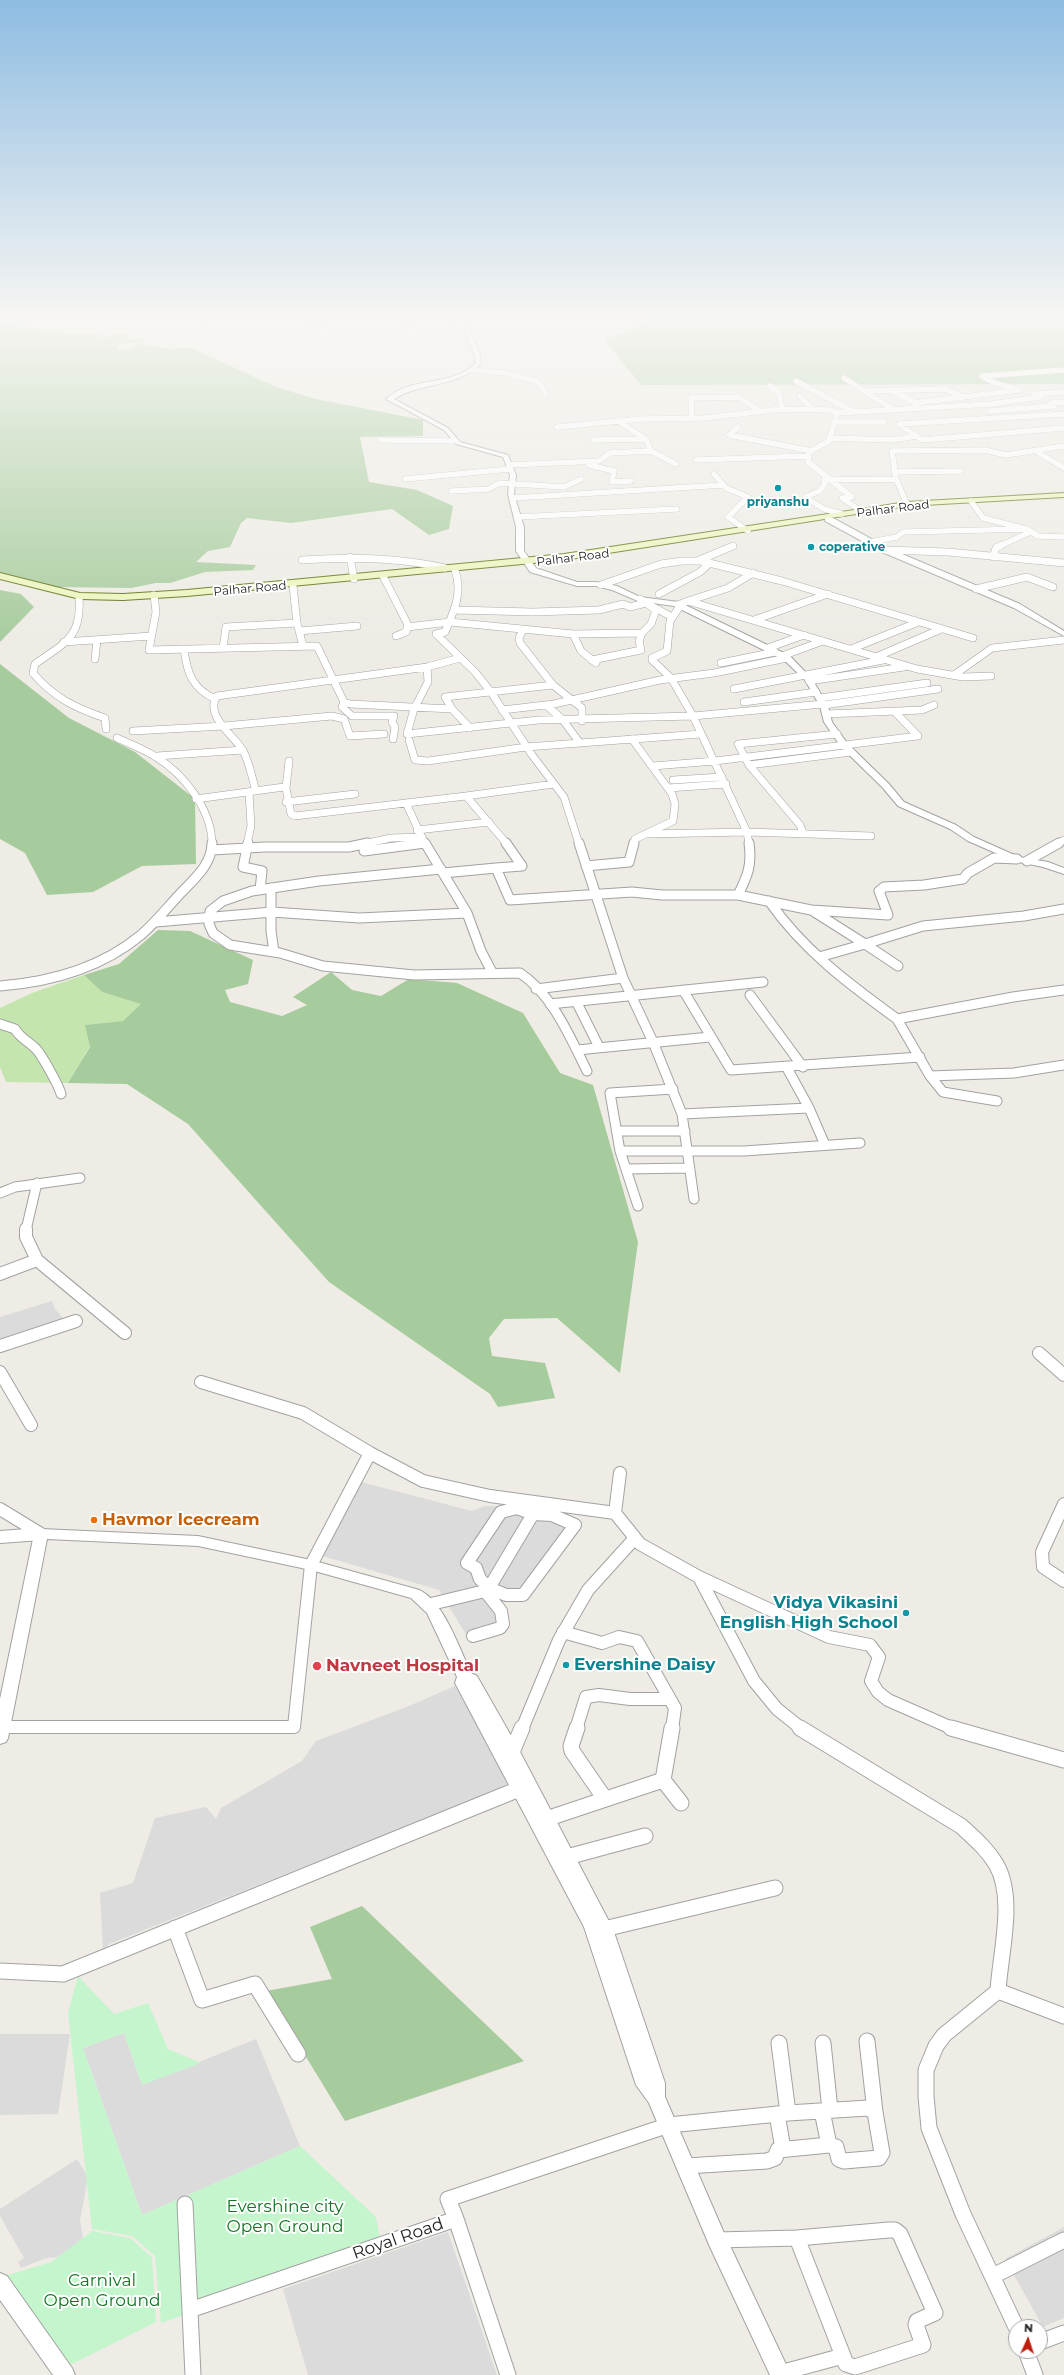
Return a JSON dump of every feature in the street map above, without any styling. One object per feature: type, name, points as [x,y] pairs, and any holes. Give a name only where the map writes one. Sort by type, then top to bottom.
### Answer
[{"type":"main road","name":"Palhar Road","points":[[908,505],[1064,496]]},
{"type":"main road","name":"Palhar Road","points":[[0,577],[80,597],[106,599],[293,586],[354,578],[455,570],[635,550],[842,514],[908,505],[1064,496]]},
{"type":"main road","name":"Palhar Road","points":[[747,530],[828,519],[862,512]]},
{"type":"main road","name":"Palhar Road","points":[[154,596],[354,578],[445,568],[527,562]]},
{"type":"street","points":[[442,427],[454,435],[455,441]]},
{"type":"street","points":[[627,427],[646,439],[651,451]]},
{"type":"street","points":[[738,427],[729,435],[812,451]]},
{"type":"street","points":[[696,460],[807,456],[812,451],[829,441],[834,427]]},
{"type":"street","points":[[903,427],[922,440],[1064,428]]},
{"type":"street","points":[[885,434],[908,443],[919,451]]},
{"type":"street","points":[[830,438],[897,439],[917,436]]},
{"type":"street","points":[[961,437],[961,451]]},
{"type":"street","points":[[593,440],[646,439]]},
{"type":"street","points":[[380,440],[455,441],[470,448],[503,454],[506,456],[513,475],[512,498],[520,527],[520,551],[533,570],[551,577],[578,584],[601,586],[643,601],[672,617]]},
{"type":"street","points":[[908,505],[896,479],[892,452],[988,450],[1005,455],[1038,452],[1048,448],[1064,446]]},
{"type":"street","points":[[405,479],[510,467],[599,461],[602,460],[605,455],[610,453],[651,451],[676,464]]},
{"type":"street","points":[[1038,452],[1064,468]]},
{"type":"street","points":[[807,456],[808,462],[852,497],[842,498],[862,512]]},
{"type":"street","points":[[580,463],[614,471],[612,482],[631,481]]},
{"type":"street","points":[[894,472],[961,471]]},
{"type":"street","points":[[714,474],[724,485],[748,497],[728,515],[728,517],[747,530]]},
{"type":"street","points":[[451,491],[484,490],[499,483],[564,487],[581,479]]},
{"type":"street","points":[[842,514],[824,509],[805,497],[820,491],[825,483],[824,480],[896,479]]},
{"type":"street","points":[[512,498],[724,485]]},
{"type":"street","points":[[971,501],[983,518],[1040,536],[1064,537]]},
{"type":"street","points":[[517,517],[677,509]]},
{"type":"street","points":[[828,519],[885,550],[1017,606],[1064,634]]},
{"type":"street","points":[[870,542],[897,538],[902,532],[1027,531]]},
{"type":"street","points":[[992,557],[996,548],[1027,531]]},
{"type":"street","points":[[697,561],[733,546]]},
{"type":"street","points":[[885,550],[948,552],[1064,563]]},
{"type":"street","points":[[302,560],[350,557],[404,559],[445,568]]},
{"type":"street","points":[[350,557],[354,578]]},
{"type":"street","points":[[601,586],[652,566],[681,561],[697,561],[710,563],[828,594],[939,630],[972,638]]},
{"type":"street","points":[[659,594],[700,572],[710,563]]},
{"type":"street","points":[[455,570],[460,580],[460,595],[445,632],[436,634],[475,672],[491,692],[502,710],[513,722],[526,747],[564,797],[594,893],[629,996],[653,1042],[682,1114],[689,1152],[688,1168],[694,1200]]},
{"type":"street","points":[[652,658],[667,651],[667,630],[679,605],[728,588],[753,574]]},
{"type":"street","points":[[383,576],[407,627],[406,632],[396,636]]},
{"type":"street","points":[[976,588],[1027,577],[1034,578],[1053,586]]},
{"type":"street","points":[[293,586],[297,623],[303,646]]},
{"type":"street","points":[[754,620],[828,594]]},
{"type":"street","points":[[154,596],[156,612],[150,650],[318,646],[344,702],[342,707],[352,716],[394,716],[392,722],[395,727],[393,739]]},
{"type":"street","points":[[80,597],[80,614],[71,638],[35,664],[33,673],[43,686],[58,700],[74,708],[105,718],[106,729]]},
{"type":"street","points":[[643,601],[656,610],[655,615],[642,633],[639,641],[641,650],[652,658],[652,660],[671,678],[693,716],[747,832],[751,859],[748,874],[738,895]]},
{"type":"street","points":[[455,610],[532,612],[599,610],[623,604],[630,607],[643,601],[679,605],[778,653],[806,678],[821,700],[828,722],[843,744],[886,786],[901,804],[952,827],[971,839],[1017,859]]},
{"type":"street","points":[[688,601],[906,666],[954,675],[991,676]]},
{"type":"street","points":[[407,627],[450,622],[574,634],[642,633]]},
{"type":"street","points":[[851,649],[916,622]]},
{"type":"street","points":[[223,648],[226,627],[297,623]]},
{"type":"street","points":[[299,631],[357,626]]},
{"type":"street","points":[[523,630],[518,638],[520,643],[553,685],[582,708],[582,721]]},
{"type":"street","points":[[876,656],[939,630]]},
{"type":"street","points":[[574,634],[581,651],[594,661],[641,650]]},
{"type":"street","points":[[721,663],[778,653],[804,635]]},
{"type":"street","points":[[64,642],[151,636]]},
{"type":"street","points":[[95,659],[97,640]]},
{"type":"street","points":[[954,675],[992,648],[1064,640]]},
{"type":"street","points":[[502,710],[546,705],[671,678],[714,673],[823,641]]},
{"type":"street","points":[[184,649],[188,676],[191,683],[198,690],[215,698],[222,695],[427,667],[460,658]]},
{"type":"street","points":[[806,678],[885,659]]},
{"type":"street","points":[[734,689],[806,678],[906,666]]},
{"type":"street","points":[[427,667],[428,682],[414,708],[407,734],[513,722],[562,719],[582,721],[693,716],[821,700],[938,689]]},
{"type":"street","points":[[744,702],[821,700],[927,683]]},
{"type":"street","points":[[470,728],[452,709],[445,697],[553,685]]},
{"type":"street","points":[[215,698],[215,716],[243,750],[253,791],[251,826],[243,867],[262,871],[260,890]]},
{"type":"street","points":[[344,702],[414,708],[452,709]]},
{"type":"street","points":[[546,705],[562,719],[580,743]]},
{"type":"street","points":[[826,714],[895,712],[928,709],[934,705]]},
{"type":"street","points":[[653,766],[715,761],[843,744],[918,736],[895,712]]},
{"type":"street","points":[[133,731],[224,726],[332,716],[344,719],[350,736],[384,734]]},
{"type":"street","points":[[409,740],[415,760],[446,759],[526,747],[701,734]]},
{"type":"street","points":[[803,833],[800,825],[749,766],[738,744],[837,734]]},
{"type":"street","points":[[0,986],[23,985],[58,977],[104,961],[132,942],[156,922],[206,865],[212,850],[210,828],[206,816],[196,799],[173,769],[157,756],[117,738]]},
{"type":"street","points":[[586,866],[629,862],[635,839],[673,821],[675,804],[668,788],[632,739]]},
{"type":"street","points":[[157,756],[243,750]]},
{"type":"street","points":[[749,766],[851,752]]},
{"type":"street","points":[[289,761],[284,787],[286,802],[291,814],[295,816],[406,804],[554,784]]},
{"type":"street","points":[[673,780],[724,781]]},
{"type":"street","points":[[668,788],[724,781]]},
{"type":"street","points":[[196,799],[284,787]]},
{"type":"street","points":[[286,802],[355,794]]},
{"type":"street","points":[[464,796],[489,822],[522,866],[319,881],[260,890],[223,901],[210,911],[209,916],[215,935],[225,943],[244,950],[274,952],[324,966],[405,975],[520,972],[527,976],[536,989],[550,1004],[577,1050],[587,1071]]},
{"type":"street","points":[[406,804],[421,837],[467,913],[481,951],[492,972]]},
{"type":"street","points":[[364,851],[489,822]]},
{"type":"street","points":[[648,834],[747,832],[871,836]]},
{"type":"street","points":[[212,850],[246,848],[349,847],[391,838],[421,837]]},
{"type":"street","points":[[1027,861],[1064,840]]},
{"type":"street","points":[[496,868],[510,900],[594,893],[632,892],[662,896],[738,895],[811,910],[888,915],[879,891],[884,887],[924,885],[964,879],[968,873],[994,858],[1017,859],[1064,871]]},
{"type":"street","points":[[271,888],[271,931],[274,952]]},
{"type":"street","points":[[769,901],[778,916],[801,942],[858,991],[897,1019],[930,1076],[943,1092],[997,1101]]},
{"type":"street","points":[[819,958],[923,926],[1024,916],[1064,909]]},
{"type":"street","points":[[811,910],[898,966]]},
{"type":"street","points":[[156,922],[209,916],[272,912],[359,918],[467,913]]},
{"type":"street","points":[[536,989],[623,978]]},
{"type":"street","points":[[550,1004],[763,982]]},
{"type":"street","points":[[683,990],[730,1070],[803,1067],[920,1057]]},
{"type":"street","points":[[897,1019],[1012,997],[1064,990]]},
{"type":"street","points":[[750,995],[803,1067]]},
{"type":"street","points":[[576,1001],[599,1047]]},
{"type":"street","points":[[0,1024],[15,1029],[24,1041],[38,1049],[41,1058],[59,1084],[61,1094]]},
{"type":"street","points":[[577,1050],[710,1037]]},
{"type":"street","points":[[930,1076],[1014,1073],[1064,1065]]},
{"type":"street","points":[[787,1068],[809,1108],[825,1145]]},
{"type":"street","points":[[638,1206],[620,1151],[610,1093],[673,1089]]},
{"type":"street","points":[[682,1114],[809,1108]]},
{"type":"street","points":[[617,1131],[685,1131]]},
{"type":"street","points":[[620,1151],[689,1152],[860,1143]]},
{"type":"street","points":[[627,1169],[688,1168]]},
{"type":"street","points":[[0,1193],[15,1187],[80,1178]]},
{"type":"street","points":[[37,1183],[26,1229],[26,1237],[37,1260],[124,1333]]},
{"type":"street","points":[[0,1274],[37,1260]]},
{"type":"street","points":[[0,1346],[76,1321]]},
{"type":"street","points":[[1039,1354],[1064,1375]]},
{"type":"street","points":[[0,1372],[31,1425]]},
{"type":"street","points":[[201,1382],[303,1413],[370,1453],[423,1481],[490,1496],[615,1513],[640,1544],[699,1577],[829,1638],[870,1645],[879,1657],[871,1681],[878,1692],[888,1700],[948,1727],[1064,1760]]},
{"type":"street","points":[[41,1534],[1,1733],[294,1727],[311,1566],[370,1453]]},
{"type":"street","points":[[615,1513],[620,1473]]},
{"type":"street","points":[[1064,1504],[1042,1552],[1043,1568],[1064,1581]]},
{"type":"street","points":[[428,1605],[488,1589],[514,1597],[523,1595],[575,1525],[552,1515],[533,1514],[514,1507],[504,1510],[467,1563],[476,1568],[480,1580],[488,1589],[500,1611],[503,1624],[500,1628],[473,1636]]},
{"type":"street","points":[[0,1509],[41,1534]]},
{"type":"street","points":[[488,1589],[533,1517],[533,1514]]},
{"type":"street","points":[[0,1537],[41,1534],[198,1542],[311,1566],[416,1594],[428,1605],[433,1610],[465,1677],[471,1680],[512,1752],[524,1787],[592,1926],[602,1952],[645,2085],[656,2097],[717,2240],[781,2374],[843,2356]]},
{"type":"street","points":[[512,1752],[563,1632],[588,1590],[635,1538]]},
{"type":"street","points":[[699,1577],[754,1681],[777,1708],[808,1734],[961,1826],[981,1842],[993,1857],[1003,1879],[1008,1912],[998,1974],[998,1991]]},
{"type":"street","points":[[563,1632],[602,1642],[610,1637],[624,1636],[637,1641],[668,1699],[676,1708],[663,1780],[681,1803]]},
{"type":"street","points":[[465,1677],[463,1683],[524,1787],[546,1819],[604,1929],[656,2083],[656,2097]]},
{"type":"street","points":[[605,1800],[572,1751],[571,1746],[586,1697],[599,1695],[630,1699],[668,1699]]},
{"type":"street","points":[[546,1819],[663,1780]]},
{"type":"street","points":[[0,1971],[63,1974],[524,1787]]},
{"type":"street","points":[[567,1857],[645,1836]]},
{"type":"street","points":[[604,1929],[775,1888]]},
{"type":"street","points":[[176,1928],[202,2000],[255,1984],[298,2054]]},
{"type":"street","points":[[998,1991],[1064,2016]]},
{"type":"street","points":[[998,1991],[944,2035],[936,2046],[926,2070],[926,2096],[929,2128],[964,2214],[1012,2319]]},
{"type":"street","points":[[686,2166],[771,2161],[778,2150],[829,2146],[836,2147],[839,2158],[844,2161],[881,2157],[867,2041]]},
{"type":"street","points":[[779,2043],[783,2150]]},
{"type":"street","points":[[823,2043],[829,2146]]},
{"type":"street","points":[[669,2125],[782,2113],[864,2108],[875,2112]]},
{"type":"street","name":"Royal Road","points":[[190,2310],[456,2219],[448,2199],[669,2125]]},
{"type":"street","points":[[185,2204],[192,2375]]},
{"type":"street","points":[[456,2219],[508,2375]]},
{"type":"street","points":[[717,2240],[797,2238],[895,2230],[900,2234],[935,2311],[935,2315],[917,2321],[916,2325],[923,2342],[920,2346],[855,2367],[846,2364],[797,2238]]},
{"type":"street","points":[[993,2276],[1064,2240]]},
{"type":"street","points":[[1,2287],[65,2375]]},
{"type":"street","points":[[1048,2339],[1064,2333]]},
{"type":"street","points":[[1028,2359],[1032,2374]]},
{"type":"shaded area","points":[[52,1301],[55,1309],[64,1319],[0,1340],[0,1317]]},
{"type":"shaded area","points":[[361,1482],[472,1511],[485,1506],[522,1507],[578,1524],[525,1596],[514,1601],[501,1599],[497,1600],[509,1615],[507,1624],[498,1633],[471,1643],[439,1590],[319,1555]]},
{"type":"shaded area","points":[[455,1686],[509,1780],[503,1788],[109,1944],[103,1951],[100,1893],[133,1883],[155,1818],[206,1807],[216,1819],[221,1808],[302,1761],[316,1741],[409,1706]]},
{"type":"shaded area","points":[[124,2033],[142,2085],[256,2039],[300,2146],[142,2215],[83,2048]]},
{"type":"shaded area","points":[[0,2034],[70,2034],[58,2114],[0,2115]]},
{"type":"shaded area","points":[[77,2159],[88,2177],[80,2220],[86,2256],[46,2258],[21,2268],[18,2262],[24,2258],[0,2216],[0,2209]]},
{"type":"shaded area","points":[[1064,2227],[1064,2318],[1048,2325],[1048,2319],[1039,2319],[1005,2259]]},
{"type":"shaded area","points":[[448,2232],[497,2375],[308,2375],[283,2289]]},
{"type":"green space","points":[[0,427],[423,427],[423,436],[360,437],[369,482],[417,490],[453,506],[449,529],[429,535],[392,509],[291,523],[247,518],[241,523],[230,547],[208,551],[196,562],[256,565],[253,570],[205,572],[170,583],[156,583],[131,588],[57,587],[0,574]]},
{"type":"green space","points":[[0,590],[21,594],[34,607],[0,642]]},
{"type":"green space","points":[[0,664],[69,718],[135,752],[195,799],[196,864],[142,866],[93,892],[47,895],[25,853],[0,839]]},
{"type":"green space","points":[[158,930],[190,931],[253,960],[248,984],[225,990],[230,1002],[282,1016],[307,1005],[293,997],[331,972],[352,990],[381,996],[409,979],[457,983],[523,1013],[560,1073],[593,1085],[638,1242],[620,1373],[557,1318],[504,1319],[489,1338],[492,1356],[545,1363],[555,1398],[498,1407],[490,1394],[329,1282],[188,1124],[127,1084],[68,1083],[90,1047],[85,1025],[123,1021],[141,1004],[102,992],[84,975],[119,964]]},
{"type":"green space","points":[[84,975],[102,992],[142,1004],[123,1021],[86,1025],[90,1046],[68,1083],[6,1082],[0,1067],[0,1008],[32,993]]},
{"type":"green space","points":[[362,1906],[524,2061],[345,2121],[266,1991],[332,1979],[310,1927]]},
{"type":"green space","name":"Evershine city Open Ground","points":[[78,1976],[114,2014],[148,2003],[168,2049],[201,2063],[142,2085],[124,2033],[83,2048],[142,2215],[300,2146],[376,2217],[381,2244],[161,2323],[155,2256],[132,2236],[92,2229],[68,2013]]},
{"type":"green space","name":"Carnival Open Ground","points":[[92,2231],[130,2238],[152,2257],[156,2322],[66,2367],[1,2277],[51,2262]]},
{"type":"place","name":"priyanshu","points":[[778,488]]},
{"type":"place","name":"coperative","points":[[811,547]]},
{"type":"place","name":"Havmor Icecream","points":[[94,1520]]},
{"type":"place","name":"Vidya Vikasini English High School","points":[[906,1613]]},
{"type":"place","name":"Evershine Daisy","points":[[566,1665]]},
{"type":"place","name":"Navneet Hospital","points":[[317,1666]]}]
